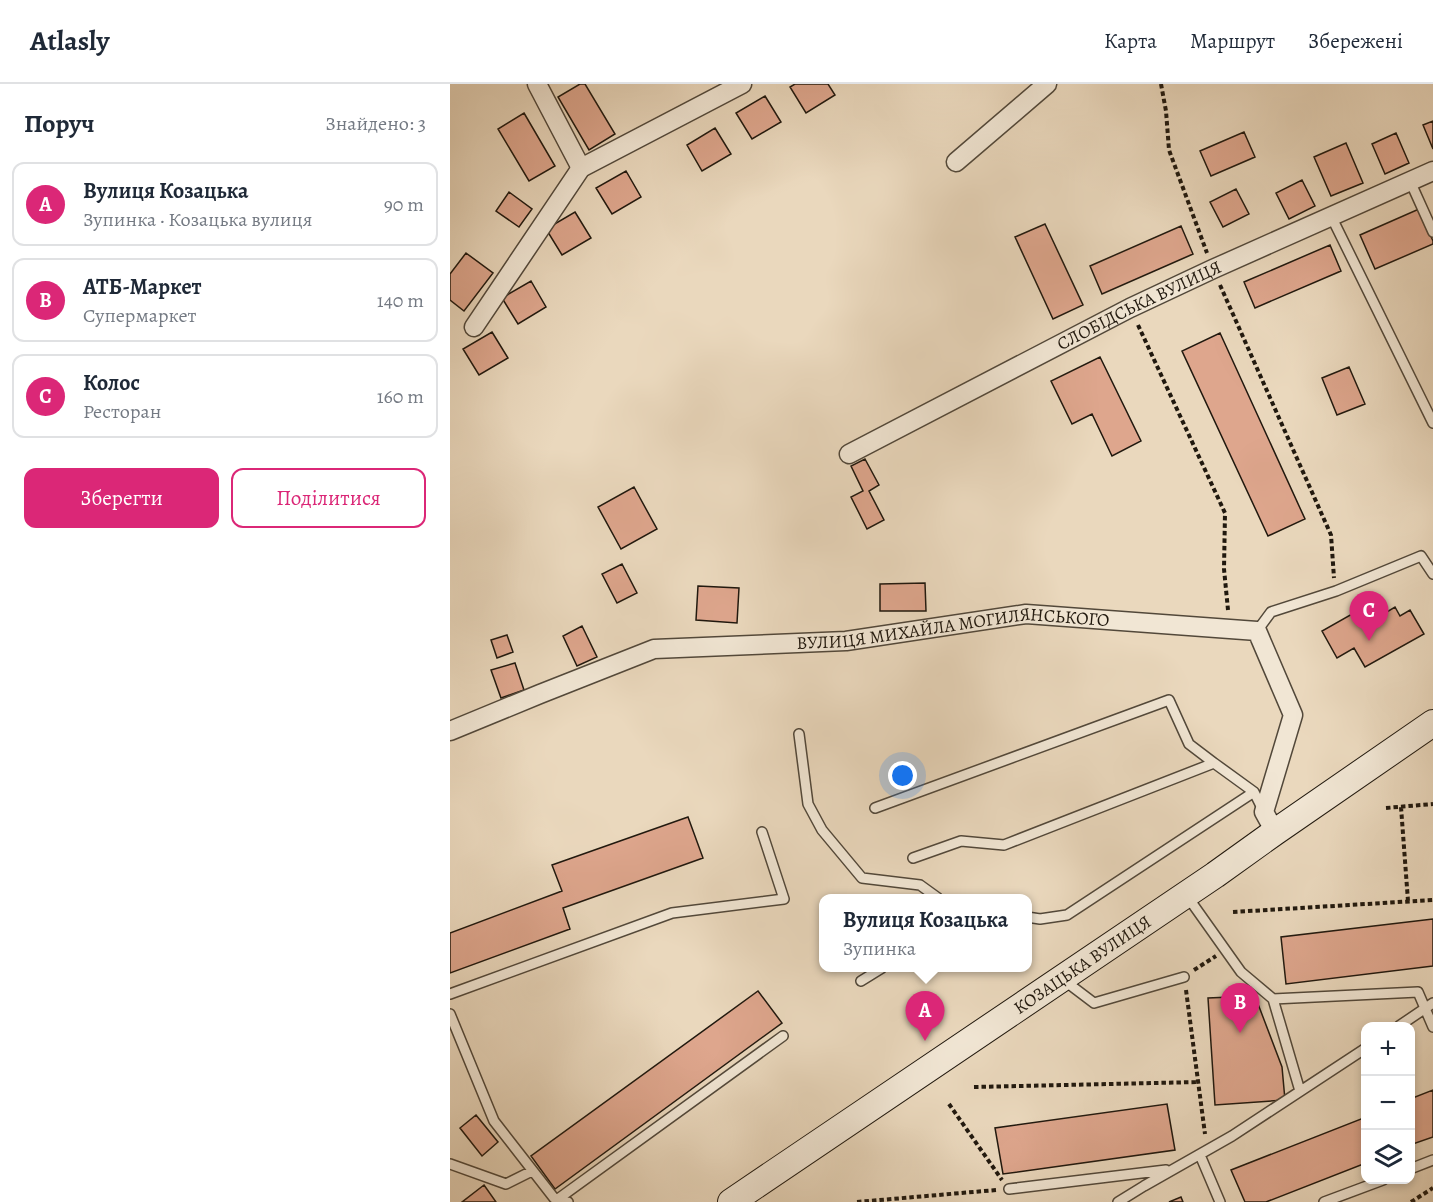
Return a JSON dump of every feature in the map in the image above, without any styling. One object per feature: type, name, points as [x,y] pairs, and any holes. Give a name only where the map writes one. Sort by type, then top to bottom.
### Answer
[{"type":"main road","name":"КОЗАЦЬКА ВУЛИЦЯ","points":[[731,1202],[1186,895],[1269,822],[1433,723]]},
{"type":"street","points":[[537,84],[581,168]]},
{"type":"street","points":[[474,327],[581,168],[742,84]]},
{"type":"street","points":[[956,162],[1047,84]]},
{"type":"street","name":"СЛОБІДСЬКА ВУЛИЦЯ","points":[[849,454],[1130,308],[1433,171]]},
{"type":"street","name":"ВУЛИЦЯ МИХАЙЛА МОГИЛЯНСЬКОГО","points":[[450,731],[654,650],[846,641],[1026,614],[1257,631]]},
{"type":"street","points":[[1257,631],[1293,715],[1269,822]]},
{"type":"lane","points":[[1410,181],[1433,232]]},
{"type":"lane","points":[[1331,216],[1433,423]]},
{"type":"lane","points":[[1257,631],[1271,612],[1336,591],[1421,556],[1433,574]]},
{"type":"lane","points":[[875,808],[1169,700],[1189,744],[1254,792],[1269,822]]},
{"type":"lane","points":[[799,734],[808,804],[822,830],[862,878],[920,885],[932,894]]},
{"type":"lane","points":[[913,858],[961,841],[1004,845],[1214,763]]},
{"type":"lane","points":[[1032,918],[1040,919],[1067,915],[1254,792]]},
{"type":"lane","points":[[450,993],[672,913],[784,899],[762,832]]},
{"type":"lane","points":[[1186,895],[1241,972],[1274,999],[1300,1090]]},
{"type":"lane","points":[[861,981],[876,972]]},
{"type":"lane","points":[[1063,979],[1094,1003],[1184,977]]},
{"type":"lane","points":[[1274,999],[1418,992],[1429,1006],[1433,1027]]},
{"type":"lane","points":[[1405,1022],[1429,1006]]},
{"type":"lane","points":[[450,1014],[494,1121],[554,1198],[563,1201],[783,1036]]},
{"type":"lane","points":[[1118,1202],[1204,1152],[1361,1051]]},
{"type":"lane","points":[[1204,1152],[1220,1202]]},
{"type":"lane","points":[[1415,1167],[1433,1160]]},
{"type":"lane","points":[[450,1164],[506,1184],[532,1171]]},
{"type":"lane","points":[[1009,1189],[1171,1170]]},
{"type":"lane","points":[[1324,1202],[1370,1184]]},
{"type":"path","points":[[1161,84],[1166,111],[1168,150],[1213,269],[1330,535],[1332,564]]},
{"type":"path","points":[[1130,308],[1225,513],[1224,569],[1230,629]]},
{"type":"path","points":[[1386,808],[1433,804]]},
{"type":"path","points":[[1401,807],[1408,901]]},
{"type":"path","points":[[1233,912],[1433,900]]},
{"type":"path","points":[[1204,1152],[1198,1082],[1184,977],[1226,949]]},
{"type":"path","points":[[974,1087],[1198,1082]]},
{"type":"path","points":[[948,1104],[1009,1189]]},
{"type":"path","points":[[1411,1202],[1433,1188]]},
{"type":"path","points":[[856,1202],[1009,1189]]},
{"type":"building","points":[[580,84],[585,84],[615,134],[589,150],[558,97]]},
{"type":"building","points":[[795,84],[828,84],[835,95],[806,113],[790,87]]},
{"type":"building","points":[[765,96],[781,122],[752,139],[736,113]]},
{"type":"building","points":[[524,113],[555,166],[529,181],[498,129]]},
{"type":"building","points":[[1433,121],[1433,149],[1423,125]]},
{"type":"building","points":[[715,128],[731,154],[702,171],[687,145]]},
{"type":"building","points":[[1244,132],[1255,157],[1211,176],[1200,151]]},
{"type":"building","points":[[1396,133],[1409,163],[1385,174],[1372,144]]},
{"type":"building","points":[[1346,143],[1363,183],[1331,196],[1314,157]]},
{"type":"building","points":[[626,171],[641,197],[612,214],[596,188]]},
{"type":"building","points":[[1302,180],[1315,206],[1289,219],[1276,193]]},
{"type":"building","points":[[1236,189],[1249,214],[1223,227],[1210,202]]},
{"type":"building","points":[[509,192],[532,209],[519,227],[496,211]]},
{"type":"building","points":[[1419,209],[1433,244],[1375,269],[1360,235]]},
{"type":"building","points":[[575,212],[591,238],[562,255],[546,229]]},
{"type":"building","points":[[1045,224],[1083,305],[1053,319],[1015,237]]},
{"type":"building","points":[[1181,226],[1193,254],[1102,294],[1090,266]]},
{"type":"building","points":[[1330,245],[1341,271],[1255,308],[1244,282]]},
{"type":"building","points":[[466,253],[493,273],[464,311],[450,300],[450,274]]},
{"type":"building","points":[[531,281],[546,307],[518,324],[502,298]]},
{"type":"building","points":[[492,332],[508,358],[479,375],[463,349]]},
{"type":"building","points":[[1220,333],[1305,519],[1268,536],[1182,351]]},
{"type":"building","points":[[1100,357],[1141,441],[1112,456],[1092,414],[1072,424],[1051,381]]},
{"type":"building","points":[[1349,367],[1365,404],[1337,415],[1322,378]]},
{"type":"building","points":[[865,459],[879,485],[869,491],[884,520],[867,529],[851,497],[863,491],[851,466]]},
{"type":"building","points":[[634,487],[657,529],[621,549],[598,507]]},
{"type":"building","points":[[622,564],[637,593],[617,603],[602,574]]},
{"type":"building","points":[[925,583],[926,611],[880,611],[880,584]]},
{"type":"building","points":[[698,586],[739,588],[737,623],[696,620]]},
{"type":"building","points":[[1375,601],[1382,615],[1395,607],[1400,616],[1410,610],[1424,634],[1365,667],[1354,648],[1337,658],[1322,631]]},
{"type":"building","points":[[582,626],[597,657],[577,666],[563,636]]},
{"type":"building","points":[[507,635],[513,652],[497,658],[491,640]]},
{"type":"building","points":[[515,663],[524,690],[501,698],[491,670]]},
{"type":"building","points":[[688,817],[703,858],[563,908],[570,929],[450,973],[450,933],[562,891],[552,865]]},
{"type":"building","points":[[1433,919],[1433,966],[1286,984],[1281,937]]},
{"type":"building","points":[[758,991],[782,1023],[555,1189],[531,1156]]},
{"type":"building","points":[[1255,996],[1282,1067],[1285,1100],[1215,1105],[1208,998]]},
{"type":"building","points":[[1433,1090],[1433,1137],[1415,1143],[1415,1130],[1415,1097]]},
{"type":"building","points":[[1167,1104],[1175,1150],[1003,1174],[995,1128]]},
{"type":"building","points":[[476,1115],[498,1142],[482,1156],[460,1128]]},
{"type":"building","points":[[1361,1119],[1361,1165],[1266,1202],[1245,1202],[1231,1170]]},
{"type":"building","points":[[484,1185],[496,1202],[462,1202]]},
{"type":"building","points":[[1181,1197],[1183,1202],[1169,1202]]},
{"type":"place","name":"Колос","points":[[1369,641]]},
{"type":"place","name":"АТБ-Маркет","points":[[1240,1033]]},
{"type":"place","name":"Вулиця Козацька","points":[[925,1041]]}]
